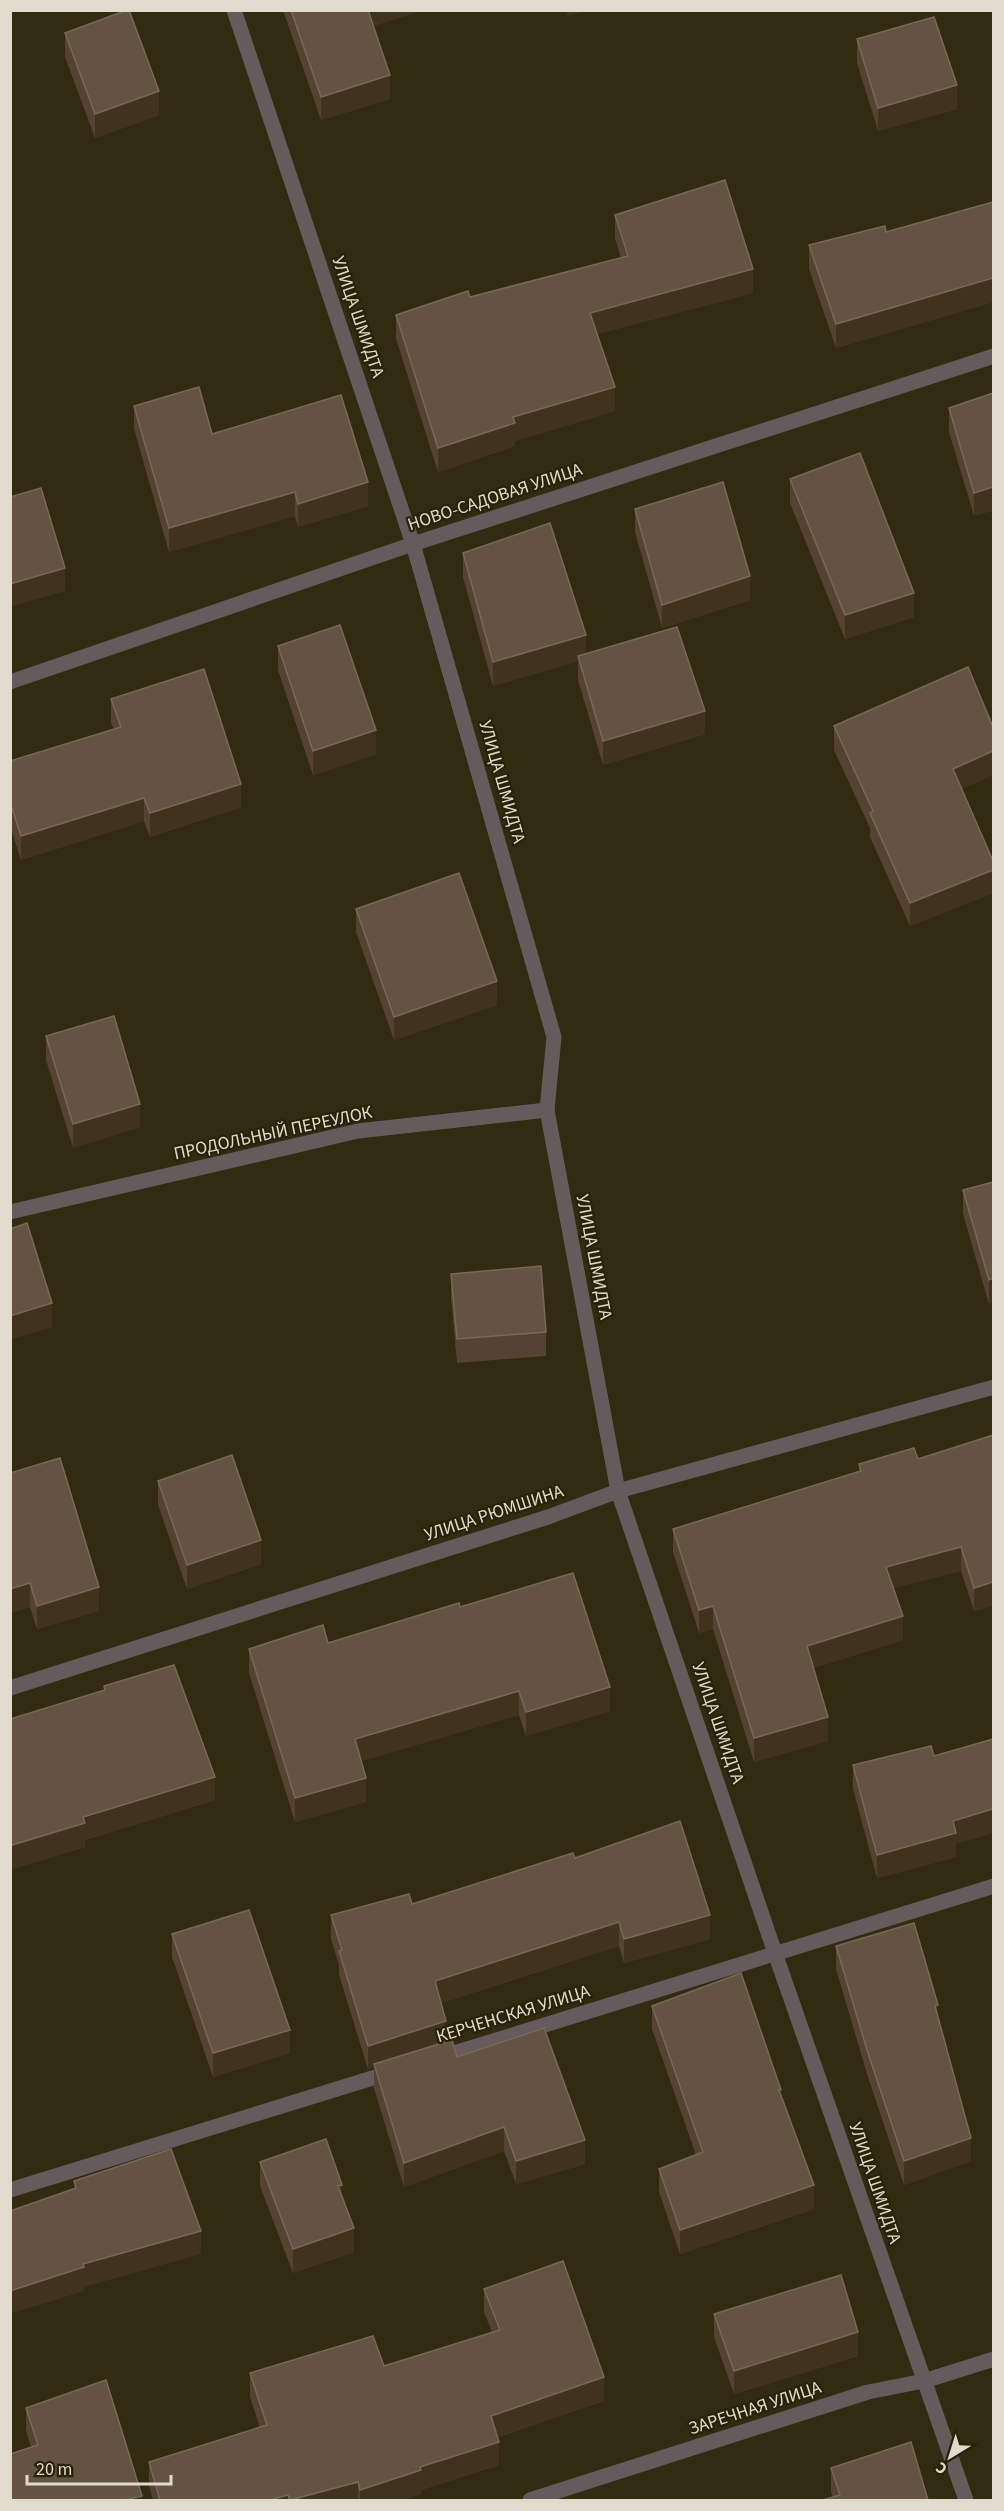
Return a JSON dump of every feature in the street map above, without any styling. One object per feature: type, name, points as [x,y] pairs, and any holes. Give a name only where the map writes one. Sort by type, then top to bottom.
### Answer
[{"type":"street","name":"УЛИЦА ШМИДТА","points":[[234,10],[413,544],[554,1037],[547,1110],[618,1491],[775,1953],[966,2500]]},
{"type":"street","name":"НОВО-САДОВАЯ УЛИЦА","points":[[10,682],[413,544],[993,356]]},
{"type":"street","name":"ПРОДОЛЬНЫЙ ПЕРЕУЛОК","points":[[10,1212],[358,1131],[547,1110]]},
{"type":"street","name":"УЛИЦА РЮМШИНА","points":[[10,1688],[537,1521],[618,1491],[993,1387]]},
{"type":"street","name":"КЕРЧЕНСКАЯ УЛИЦА","points":[[10,2190],[993,1886]]},
{"type":"street","name":"ЗАРЕЧНАЯ УЛИЦА","points":[[530,2500],[868,2392],[924,2381],[993,2359]]},
{"type":"building","points":[[129,10],[159,91],[95,114],[65,33]]},
{"type":"building","points":[[291,10],[368,10],[390,75],[321,97]]},
{"type":"building","points":[[934,17],[957,85],[878,108],[857,39]]},
{"type":"building","points":[[725,180],[753,269],[590,313],[615,387],[513,417],[515,423],[438,448],[396,315],[468,291],[470,297],[628,256],[615,215]]},
{"type":"building","points":[[993,202],[993,278],[836,324],[809,245],[885,226],[886,232]]},
{"type":"building","points":[[199,387],[212,434],[341,395],[368,482],[298,504],[295,492],[169,528],[134,406]]},
{"type":"building","points":[[993,393],[993,487],[974,493],[949,408]]},
{"type":"building","points":[[860,453],[914,593],[845,615],[790,479]]},
{"type":"building","points":[[723,482],[750,576],[662,605],[635,509]]},
{"type":"building","points":[[41,488],[65,568],[10,584],[10,497]]},
{"type":"building","points":[[550,523],[586,635],[493,662],[463,553]]},
{"type":"building","points":[[340,625],[376,730],[313,751],[278,646]]},
{"type":"building","points":[[677,627],[705,711],[603,741],[578,656]]},
{"type":"building","points":[[968,667],[993,727],[993,751],[953,769],[993,861],[993,870],[910,903],[870,813],[873,811],[834,726]]},
{"type":"building","points":[[204,669],[241,784],[150,813],[144,798],[21,836],[10,802],[10,761],[121,727],[111,699]]},
{"type":"building","points":[[459,873],[497,981],[394,1017],[356,909]]},
{"type":"building","points":[[114,1016],[140,1104],[73,1124],[46,1036]]},
{"type":"building","points":[[993,1182],[993,1278],[989,1280],[963,1190]]},
{"type":"building","points":[[27,1223],[52,1303],[10,1316],[10,1229]]},
{"type":"building","points":[[541,1266],[546,1332],[457,1339],[451,1274]]},
{"type":"building","points":[[993,1435],[993,1582],[974,1588],[961,1547],[886,1567],[903,1616],[807,1646],[828,1717],[754,1738],[713,1606],[699,1610],[673,1529],[861,1471],[859,1464],[914,1448],[918,1459]]},
{"type":"building","points":[[232,1455],[261,1540],[187,1565],[158,1481]]},
{"type":"building","points":[[60,1458],[99,1587],[37,1606],[30,1583],[10,1589],[10,1473]]},
{"type":"building","points":[[573,1573],[610,1687],[526,1712],[519,1691],[355,1739],[366,1778],[295,1798],[249,1649],[323,1625],[328,1643],[459,1603],[460,1607]]},
{"type":"building","points":[[174,1665],[215,1777],[83,1817],[85,1823],[12,1845],[10,1842],[10,1719],[105,1690],[104,1686]]},
{"type":"building","points":[[993,1739],[993,1809],[953,1821],[956,1833],[877,1855],[853,1765],[931,1746],[934,1756]]},
{"type":"building","points":[[680,1821],[710,1915],[624,1939],[619,1922],[435,1981],[446,2021],[368,2046],[339,1951],[342,1950],[331,1915],[409,1894],[412,1904],[573,1853],[575,1858]]},
{"type":"building","points":[[249,1910],[290,2030],[213,2053],[172,1934]]},
{"type":"building","points":[[914,1923],[938,2005],[935,2006],[971,2138],[904,2161],[867,2050],[836,1946]]},
{"type":"building","points":[[741,1973],[781,2090],[779,2090],[814,2185],[680,2230],[659,2169],[703,2152],[652,2006]]},
{"type":"building","points":[[544,2028],[585,2140],[516,2161],[504,2127],[404,2163],[374,2064],[452,2040],[457,2057]]},
{"type":"building","points":[[326,2139],[342,2185],[338,2186],[354,2228],[293,2249],[260,2162]]},
{"type":"building","points":[[171,2149],[201,2231],[83,2264],[84,2267],[10,2291],[10,2211],[76,2188],[74,2181]]},
{"type":"building","points":[[563,2261],[604,2377],[491,2416],[499,2442],[420,2467],[421,2470],[360,2490],[358,2482],[290,2500],[288,2495],[270,2500],[160,2500],[149,2462],[267,2425],[250,2373],[373,2336],[384,2366],[500,2330],[484,2289]]},
{"type":"building","points":[[841,2275],[858,2332],[734,2371],[714,2314]]},
{"type":"building","points":[[106,2380],[142,2496],[125,2500],[10,2500],[10,2454],[38,2445],[26,2408]]},
{"type":"building","points":[[911,2442],[928,2500],[823,2500],[840,2495],[831,2468]]}]
